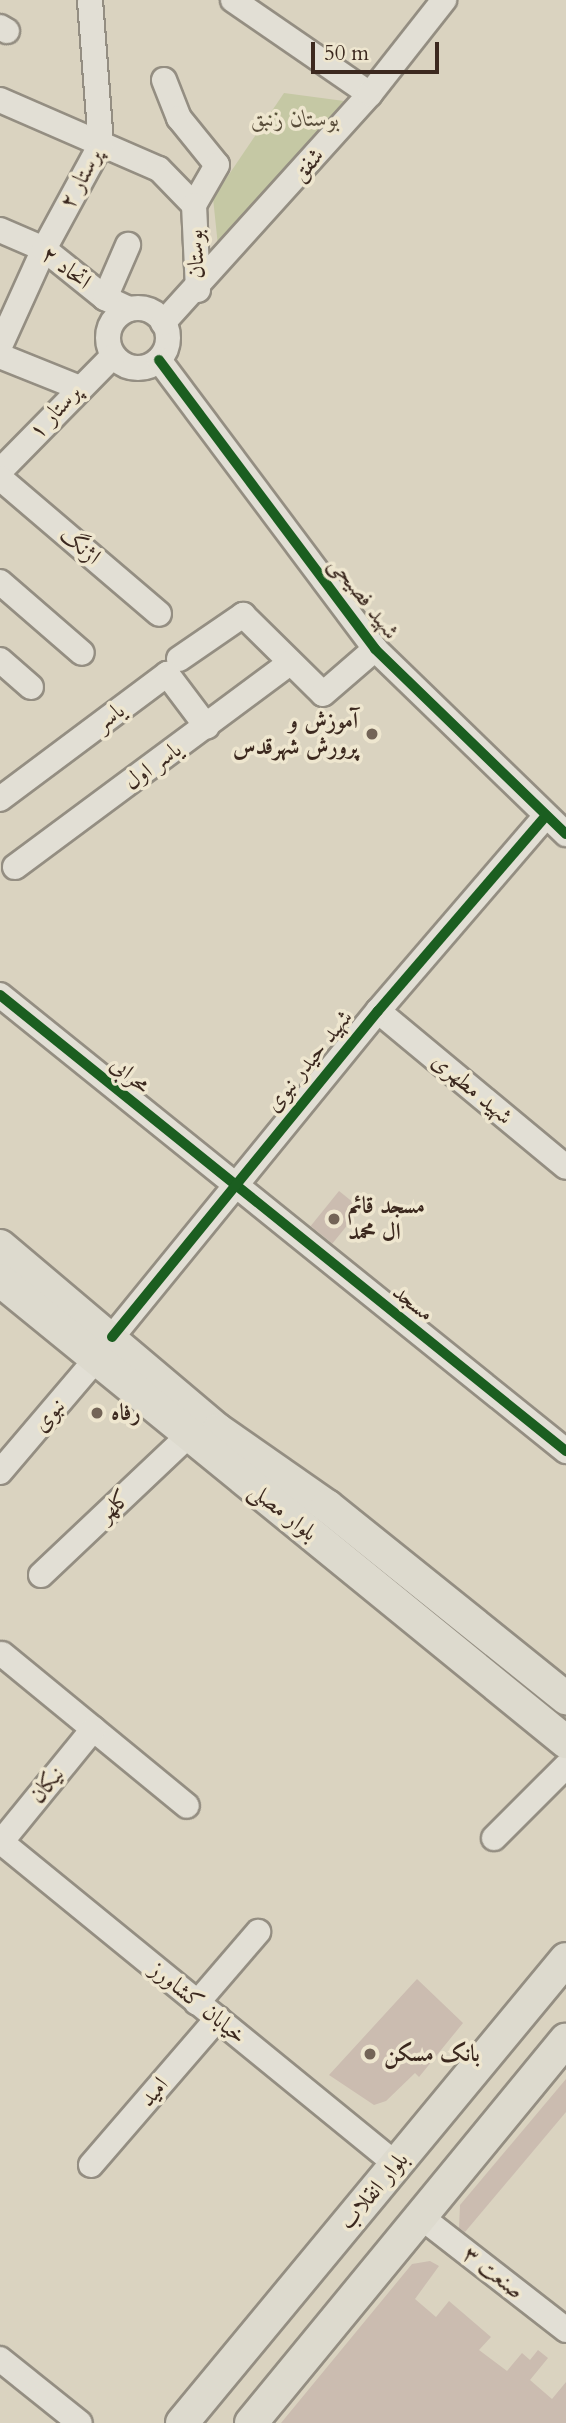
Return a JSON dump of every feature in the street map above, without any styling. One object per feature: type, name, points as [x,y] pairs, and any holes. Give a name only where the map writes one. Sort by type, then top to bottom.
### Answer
[{"type":"main road","name":"بلوار مصلی","points":[[0,1246],[105,1347],[187,1437],[404,1606],[566,1742]]},
{"type":"main road","name":"بلوار مصلی","points":[[0,1280],[105,1347],[327,1506],[566,1698]]},
{"type":"main road","name":"بلوار انقلاب","points":[[182,2423],[566,1959]]},
{"type":"main road","points":[[251,2423],[566,2040]]},
{"type":"street","name":"پرستار ۲","points":[[0,346],[44,248],[101,144],[90,0]]},
{"type":"street","points":[[233,0],[370,94]]},
{"type":"street","name":"شفق","points":[[163,323],[198,290],[370,94],[444,0]]},
{"type":"street","points":[[164,80],[179,118],[216,166],[194,205]]},
{"type":"street","name":"بوستان","points":[[0,100],[159,169],[194,205],[198,290]]},
{"type":"street","name":"اتحاد ۲","points":[[0,230],[44,248],[105,298],[130,309]]},
{"type":"street","points":[[105,298],[128,245]]},
{"type":"street","points":[[130,309],[149,311],[163,323],[167,342],[159,360],[130,368],[113,356],[109,329],[130,309]]},
{"type":"street","points":[[0,356],[77,387]]},
{"type":"street","name":"پرستار ۱","points":[[0,471],[77,387],[113,356]]},
{"type":"street","name":"شهید فصیحی","points":[[159,360],[375,649],[545,817],[566,834]]},
{"type":"street","name":"اژنگ","points":[[0,478],[159,614]]},
{"type":"street","points":[[0,582],[82,653]]},
{"type":"street","points":[[179,659],[243,615],[323,694],[375,649]]},
{"type":"street","points":[[0,660],[31,687]]},
{"type":"street","name":"یاسر اول","points":[[15,867],[290,663]]},
{"type":"street","name":"یاسر","points":[[0,799],[167,674],[207,727]]},
{"type":"street","name":"شهید حیدر نبوی","points":[[105,1347],[377,1011],[545,817]]},
{"type":"street","name":"محرابی","points":[[0,995],[233,1188]]},
{"type":"street","name":"شهید مطهری","points":[[377,1011],[566,1167]]},
{"type":"street","name":"مسجد","points":[[233,1188],[566,1451]]},
{"type":"street","name":"نبوی","points":[[0,1472],[105,1347]]},
{"type":"street","name":"کلهر","points":[[41,1575],[187,1437]]},
{"type":"street","points":[[2,1654],[187,1806]]},
{"type":"street","name":"نیکان","points":[[0,1841],[93,1729]]},
{"type":"street","points":[[494,1838],[566,1766]]},
{"type":"street","name":"خیابان کشاورز","points":[[0,1841],[397,2165]]},
{"type":"street","points":[[197,2003],[258,1932]]},
{"type":"street","name":"امید","points":[[91,2165],[218,2018]]},
{"type":"street","name":"صنعت ۳","points":[[421,2217],[566,2330]]},
{"type":"street","points":[[0,2359],[80,2423]]},
{"type":"green space","name":"بوستان زنبق","points":[[284,93],[344,101],[218,246],[213,198]]},
{"type":"building","name":"مسجد قائم ال محمد","points":[[339,1191],[361,1209],[332,1244],[311,1226]]},
{"type":"building","points":[[417,1979],[463,2023],[419,2077],[415,2073],[386,2101],[374,2105],[329,2075]]},
{"type":"building","points":[[566,2079],[566,2112],[465,2232],[459,2228],[460,2205]]},
{"type":"building","points":[[430,2261],[439,2266],[415,2299],[436,2317],[449,2301],[491,2337],[479,2350],[507,2371],[522,2353],[530,2360],[538,2350],[548,2358],[530,2380],[552,2399],[566,2382],[566,2423],[281,2423],[412,2264]]},
{"type":"cycle path","points":[[159,360],[375,649],[566,834]]},
{"type":"cycle path","points":[[112,1337],[378,1011],[545,817]]},
{"type":"cycle path","points":[[0,995],[566,1451]]},
{"type":"place","name":"آموزش و پرورش شهرقدس","points":[[372,734]]},
{"type":"place","name":"مسجد قائم ال محمد","points":[[334,1219]]},
{"type":"place","name":"رفاه","points":[[97,1413]]},
{"type":"place","name":"بانک مسکن","points":[[370,2054]]}]
